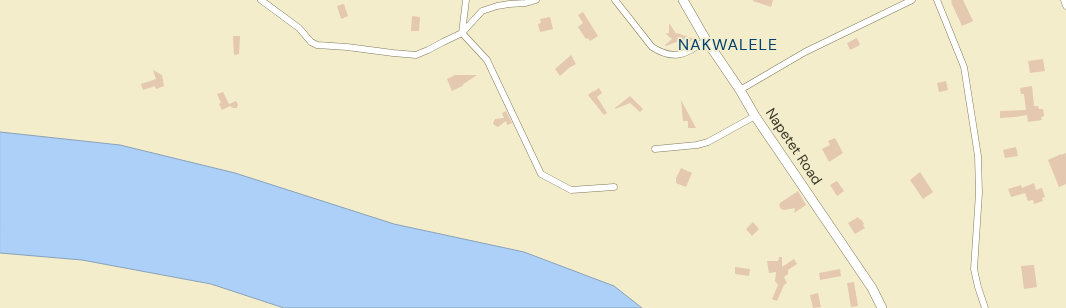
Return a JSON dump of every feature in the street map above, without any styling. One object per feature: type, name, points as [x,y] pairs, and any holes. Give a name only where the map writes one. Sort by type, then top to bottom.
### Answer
[{"type":"main road","name":"Napetet Road","points":[[683,0],[706,40],[740,90],[755,116],[872,288],[882,308]]},
{"type":"street","points":[[261,0],[299,28],[311,42],[317,44],[416,55],[462,33],[482,11],[497,6],[526,3],[536,0]]},
{"type":"street","points":[[466,0],[462,33],[487,60],[541,174],[571,190],[614,187]]},
{"type":"street","points":[[615,0],[652,47],[658,51],[673,56],[679,55],[691,50],[706,40]]},
{"type":"street","points":[[740,90],[805,52],[912,0]]},
{"type":"street","points":[[937,0],[964,68],[978,156],[979,193],[974,269],[978,288],[985,308]]},
{"type":"street","points":[[1064,0],[1066,6]]},
{"type":"street","points":[[655,149],[697,145],[708,142],[755,116]]},
{"type":"water","points":[[0,132],[120,145],[235,173],[394,224],[524,252],[614,286],[642,308],[284,308],[211,284],[82,260],[0,253]]},
{"type":"building","points":[[753,0],[773,0],[771,7]]},
{"type":"building","points":[[951,0],[963,0],[973,21],[962,26]]},
{"type":"building","points":[[344,4],[348,16],[341,19],[337,6]]},
{"type":"building","points":[[583,12],[598,36],[590,41],[588,38],[586,39],[578,27],[583,23],[578,15]]},
{"type":"building","points":[[412,16],[420,17],[419,31],[411,31]]},
{"type":"building","points":[[550,17],[553,29],[540,32],[538,24],[541,23],[540,19]]},
{"type":"building","points":[[669,23],[675,32],[694,39],[684,44],[681,40],[666,46],[665,45],[672,39],[666,34],[669,33]]},
{"type":"building","points":[[233,36],[240,36],[239,54],[234,55]]},
{"type":"building","points":[[857,38],[860,45],[850,50],[847,43]]},
{"type":"building","points":[[571,55],[576,64],[560,76],[555,69]]},
{"type":"building","points":[[1043,59],[1045,71],[1030,73],[1028,61]]},
{"type":"building","points":[[153,70],[162,75],[164,86],[156,89],[155,86],[143,90],[141,84],[156,79]]},
{"type":"building","points":[[455,75],[477,75],[462,85],[464,85],[452,91],[447,79]]},
{"type":"building","points":[[946,81],[948,90],[939,92],[937,83]]},
{"type":"building","points":[[1032,86],[1034,106],[1038,106],[1039,109],[1043,109],[1044,116],[1041,117],[1042,120],[1028,122],[1027,115],[1000,118],[1000,111],[1026,110],[1024,94],[1021,94],[1020,88]]},
{"type":"building","points":[[599,88],[602,93],[597,97],[607,113],[604,115],[588,95]]},
{"type":"building","points":[[223,92],[229,104],[236,101],[238,104],[237,108],[230,106],[222,110],[217,94]]},
{"type":"building","points":[[630,96],[643,109],[640,112],[630,103],[615,109],[615,108]]},
{"type":"building","points":[[681,100],[696,128],[688,128],[688,121],[683,121]]},
{"type":"building","points":[[506,111],[512,123],[507,125],[506,121],[498,127],[494,125],[493,123],[495,119],[504,118],[502,113]]},
{"type":"building","points":[[835,138],[843,153],[829,162],[822,149],[830,145],[828,141]]},
{"type":"building","points":[[1016,147],[1018,156],[1005,158],[1003,150]]},
{"type":"building","points":[[1066,153],[1066,184],[1059,187],[1048,160]]},
{"type":"building","points":[[681,168],[692,173],[686,187],[676,183],[676,178]]},
{"type":"building","points":[[920,172],[933,192],[923,199],[910,180]]},
{"type":"building","points":[[837,181],[844,191],[837,196],[830,185]]},
{"type":"building","points":[[1034,183],[1036,190],[1042,188],[1045,197],[1042,198],[1043,201],[1034,204],[1033,200],[1028,201],[1025,193],[1011,197],[1008,189],[1021,185],[1022,188]]},
{"type":"building","points":[[798,191],[806,205],[794,213],[795,208],[784,210],[781,209],[779,205],[780,203]]},
{"type":"building","points":[[858,217],[860,220],[861,219],[865,228],[855,234],[848,223]]},
{"type":"building","points":[[753,222],[759,229],[752,236],[746,229]]},
{"type":"building","points":[[779,257],[782,257],[782,267],[794,259],[797,264],[788,270],[788,274],[784,277],[787,283],[784,285],[777,301],[772,299],[778,285],[775,281],[776,272],[769,273],[767,261],[778,261]]},
{"type":"building","points":[[1034,265],[1037,287],[1024,289],[1021,266]]},
{"type":"building","points":[[735,267],[750,269],[749,276],[735,274]]},
{"type":"building","points":[[840,269],[841,276],[820,280],[819,273]]},
{"type":"building","points":[[854,282],[858,306],[851,307],[847,283]]},
{"type":"building","points":[[818,293],[821,307],[813,308],[810,295]]},
{"type":"district","name":"NAKWALELE","points":[[728,46]]}]
